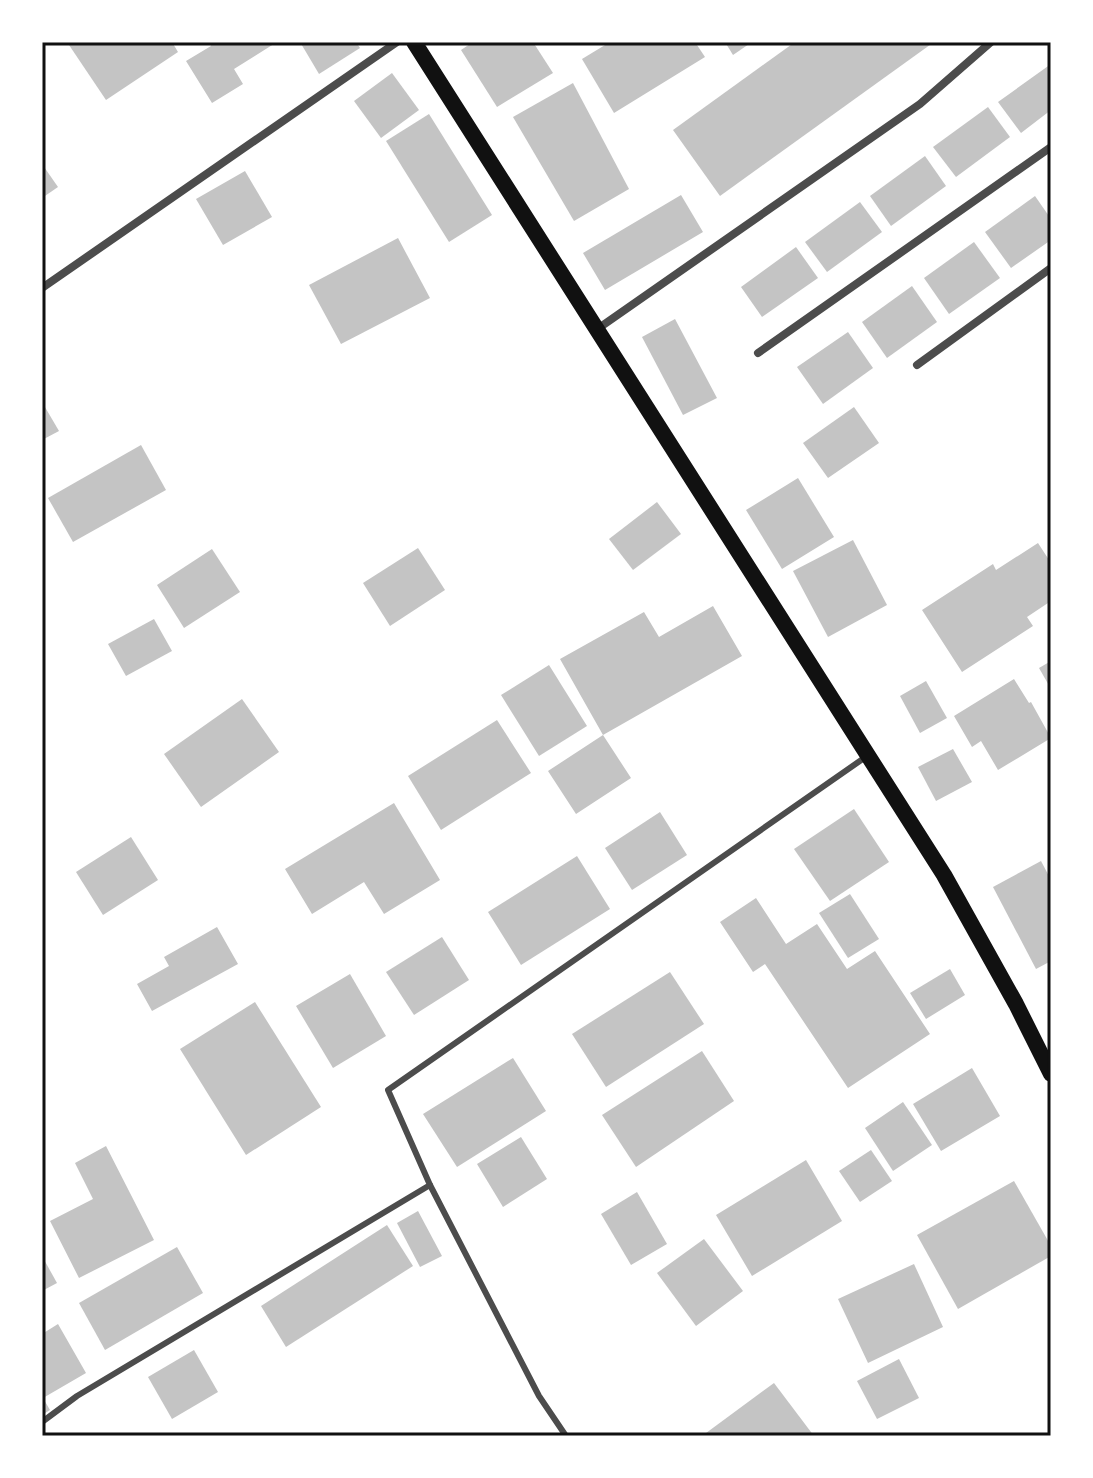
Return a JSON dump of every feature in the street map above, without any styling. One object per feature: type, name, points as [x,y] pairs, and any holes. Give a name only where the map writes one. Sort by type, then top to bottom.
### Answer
[{"type":"main road","points":[[414,42],[944,875],[1051,1074]]},
{"type":"street","points":[[42,288],[397,42]]},
{"type":"street","points":[[596,330],[920,104],[991,42]]},
{"type":"street","points":[[758,353],[1051,147]]},
{"type":"street","points":[[917,365],[1051,268]]},
{"type":"lane","points":[[566,1436],[539,1396],[430,1185],[388,1090],[867,756]]},
{"type":"lane","points":[[42,1422],[77,1396],[430,1185]]},
{"type":"building","points":[[67,42],[172,42],[178,52],[106,100]]},
{"type":"building","points":[[209,42],[277,42],[234,69],[243,84],[212,103],[186,61],[211,46]]},
{"type":"building","points":[[300,42],[356,42],[360,48],[319,74]]},
{"type":"building","points":[[473,42],[533,42],[553,73],[497,107],[461,50]]},
{"type":"building","points":[[610,42],[695,42],[705,57],[614,113],[582,59]]},
{"type":"building","points":[[725,42],[752,42],[733,55]]},
{"type":"building","points":[[795,42],[934,42],[720,196],[673,130]]},
{"type":"building","points":[[1051,64],[1051,110],[1021,133],[998,102]]},
{"type":"building","points":[[392,73],[419,110],[381,138],[354,101]]},
{"type":"building","points":[[573,83],[629,189],[574,221],[513,117]]},
{"type":"building","points":[[988,107],[1010,137],[956,177],[933,147]]},
{"type":"building","points":[[429,114],[492,215],[449,242],[386,141]]},
{"type":"building","points":[[925,156],[946,186],[891,226],[870,196]]},
{"type":"building","points":[[42,164],[58,187],[42,198]]},
{"type":"building","points":[[245,171],[272,217],[223,245],[196,199]]},
{"type":"building","points":[[681,195],[703,232],[605,290],[583,253]]},
{"type":"building","points":[[1035,196],[1051,219],[1051,240],[1011,268],[985,232]]},
{"type":"building","points":[[860,202],[882,232],[827,272],[805,242]]},
{"type":"building","points":[[398,238],[430,298],[341,344],[309,285]]},
{"type":"building","points":[[974,242],[1000,278],[949,314],[924,278]]},
{"type":"building","points":[[796,247],[818,278],[762,317],[741,287]]},
{"type":"building","points":[[912,286],[937,322],[887,358],[862,322]]},
{"type":"building","points":[[675,319],[717,398],[683,415],[642,337]]},
{"type":"building","points":[[848,332],[873,368],[823,404],[797,367]]},
{"type":"building","points":[[42,402],[59,431],[42,440]]},
{"type":"building","points":[[854,407],[879,443],[828,478],[803,443]]},
{"type":"building","points":[[141,445],[166,490],[73,542],[48,498]]},
{"type":"building","points":[[798,478],[834,537],[782,569],[746,510]]},
{"type":"building","points":[[657,502],[681,534],[633,570],[609,539]]},
{"type":"building","points":[[853,540],[887,605],[828,637],[793,571]]},
{"type":"building","points":[[1038,543],[1051,563],[1051,601],[1027,617],[1033,626],[962,672],[922,610],[993,564],[996,570]]},
{"type":"building","points":[[418,548],[445,590],[390,626],[363,583]]},
{"type":"building","points":[[212,549],[240,592],[184,628],[157,585]]},
{"type":"building","points":[[713,606],[742,656],[603,735],[560,659],[644,612],[659,637]]},
{"type":"building","points":[[154,619],[172,651],[126,676],[108,644]]},
{"type":"building","points":[[1051,661],[1051,689],[1039,668]]},
{"type":"building","points":[[549,665],[587,726],[539,756],[501,695]]},
{"type":"building","points":[[1014,679],[1051,738],[998,770],[981,741],[972,747],[954,716]]},
{"type":"building","points":[[926,681],[947,718],[920,733],[900,696]]},
{"type":"building","points":[[242,699],[279,752],[201,807],[164,754]]},
{"type":"building","points":[[497,720],[531,773],[441,830],[408,776]]},
{"type":"building","points":[[603,735],[631,778],[576,814],[548,771]]},
{"type":"building","points":[[953,749],[972,782],[936,801],[918,767]]},
{"type":"building","points":[[394,803],[440,880],[384,914],[364,882],[312,914],[285,869]]},
{"type":"building","points":[[854,809],[889,862],[830,901],[794,849]]},
{"type":"building","points":[[660,812],[687,855],[632,890],[605,848]]},
{"type":"building","points":[[131,837],[158,880],[103,915],[76,872]]},
{"type":"building","points":[[577,856],[610,909],[521,965],[488,912]]},
{"type":"building","points":[[1041,861],[1051,880],[1051,961],[1036,969],[993,887]]},
{"type":"building","points":[[850,894],[879,939],[848,958],[819,913]]},
{"type":"building","points":[[756,898],[786,944],[817,924],[847,969],[875,951],[930,1034],[848,1088],[765,964],[753,972],[720,922]]},
{"type":"building","points":[[217,927],[238,964],[152,1011],[137,984],[169,966],[164,957]]},
{"type":"building","points":[[442,937],[469,980],[414,1015],[386,972]]},
{"type":"building","points":[[950,969],[965,995],[926,1019],[910,993]]},
{"type":"building","points":[[670,972],[704,1024],[606,1087],[572,1034]]},
{"type":"building","points":[[350,974],[386,1036],[333,1068],[296,1006]]},
{"type":"building","points":[[255,1002],[321,1107],[246,1155],[180,1049]]},
{"type":"building","points":[[702,1051],[734,1101],[636,1167],[602,1115]]},
{"type":"building","points":[[513,1058],[546,1111],[457,1167],[423,1114]]},
{"type":"building","points":[[972,1068],[1000,1116],[941,1151],[913,1104]]},
{"type":"building","points":[[903,1102],[932,1145],[893,1171],[865,1128]]},
{"type":"building","points":[[521,1137],[547,1179],[503,1207],[477,1164]]},
{"type":"building","points":[[106,1146],[154,1240],[79,1278],[50,1221],[93,1199],[75,1163]]},
{"type":"building","points":[[871,1150],[892,1181],[860,1202],[839,1171]]},
{"type":"building","points":[[806,1160],[842,1221],[752,1276],[716,1215]]},
{"type":"building","points":[[1014,1181],[1051,1246],[1051,1256],[958,1309],[917,1235]]},
{"type":"building","points":[[637,1192],[667,1244],[631,1265],[601,1214]]},
{"type":"building","points":[[418,1211],[442,1256],[420,1267],[397,1223]]},
{"type":"building","points":[[387,1225],[413,1266],[286,1347],[261,1306]]},
{"type":"building","points":[[704,1239],[743,1291],[696,1326],[657,1273]]},
{"type":"building","points":[[177,1247],[203,1293],[105,1350],[79,1303]]},
{"type":"building","points":[[42,1256],[57,1283],[42,1291]]},
{"type":"building","points":[[914,1264],[943,1327],[868,1363],[838,1299]]},
{"type":"building","points":[[58,1324],[86,1373],[43,1398],[50,1410],[42,1415],[42,1334]]},
{"type":"building","points":[[194,1350],[218,1392],[172,1419],[148,1377]]},
{"type":"building","points":[[899,1359],[919,1398],[877,1419],[857,1381]]},
{"type":"building","points":[[774,1383],[814,1436],[702,1436]]}]
